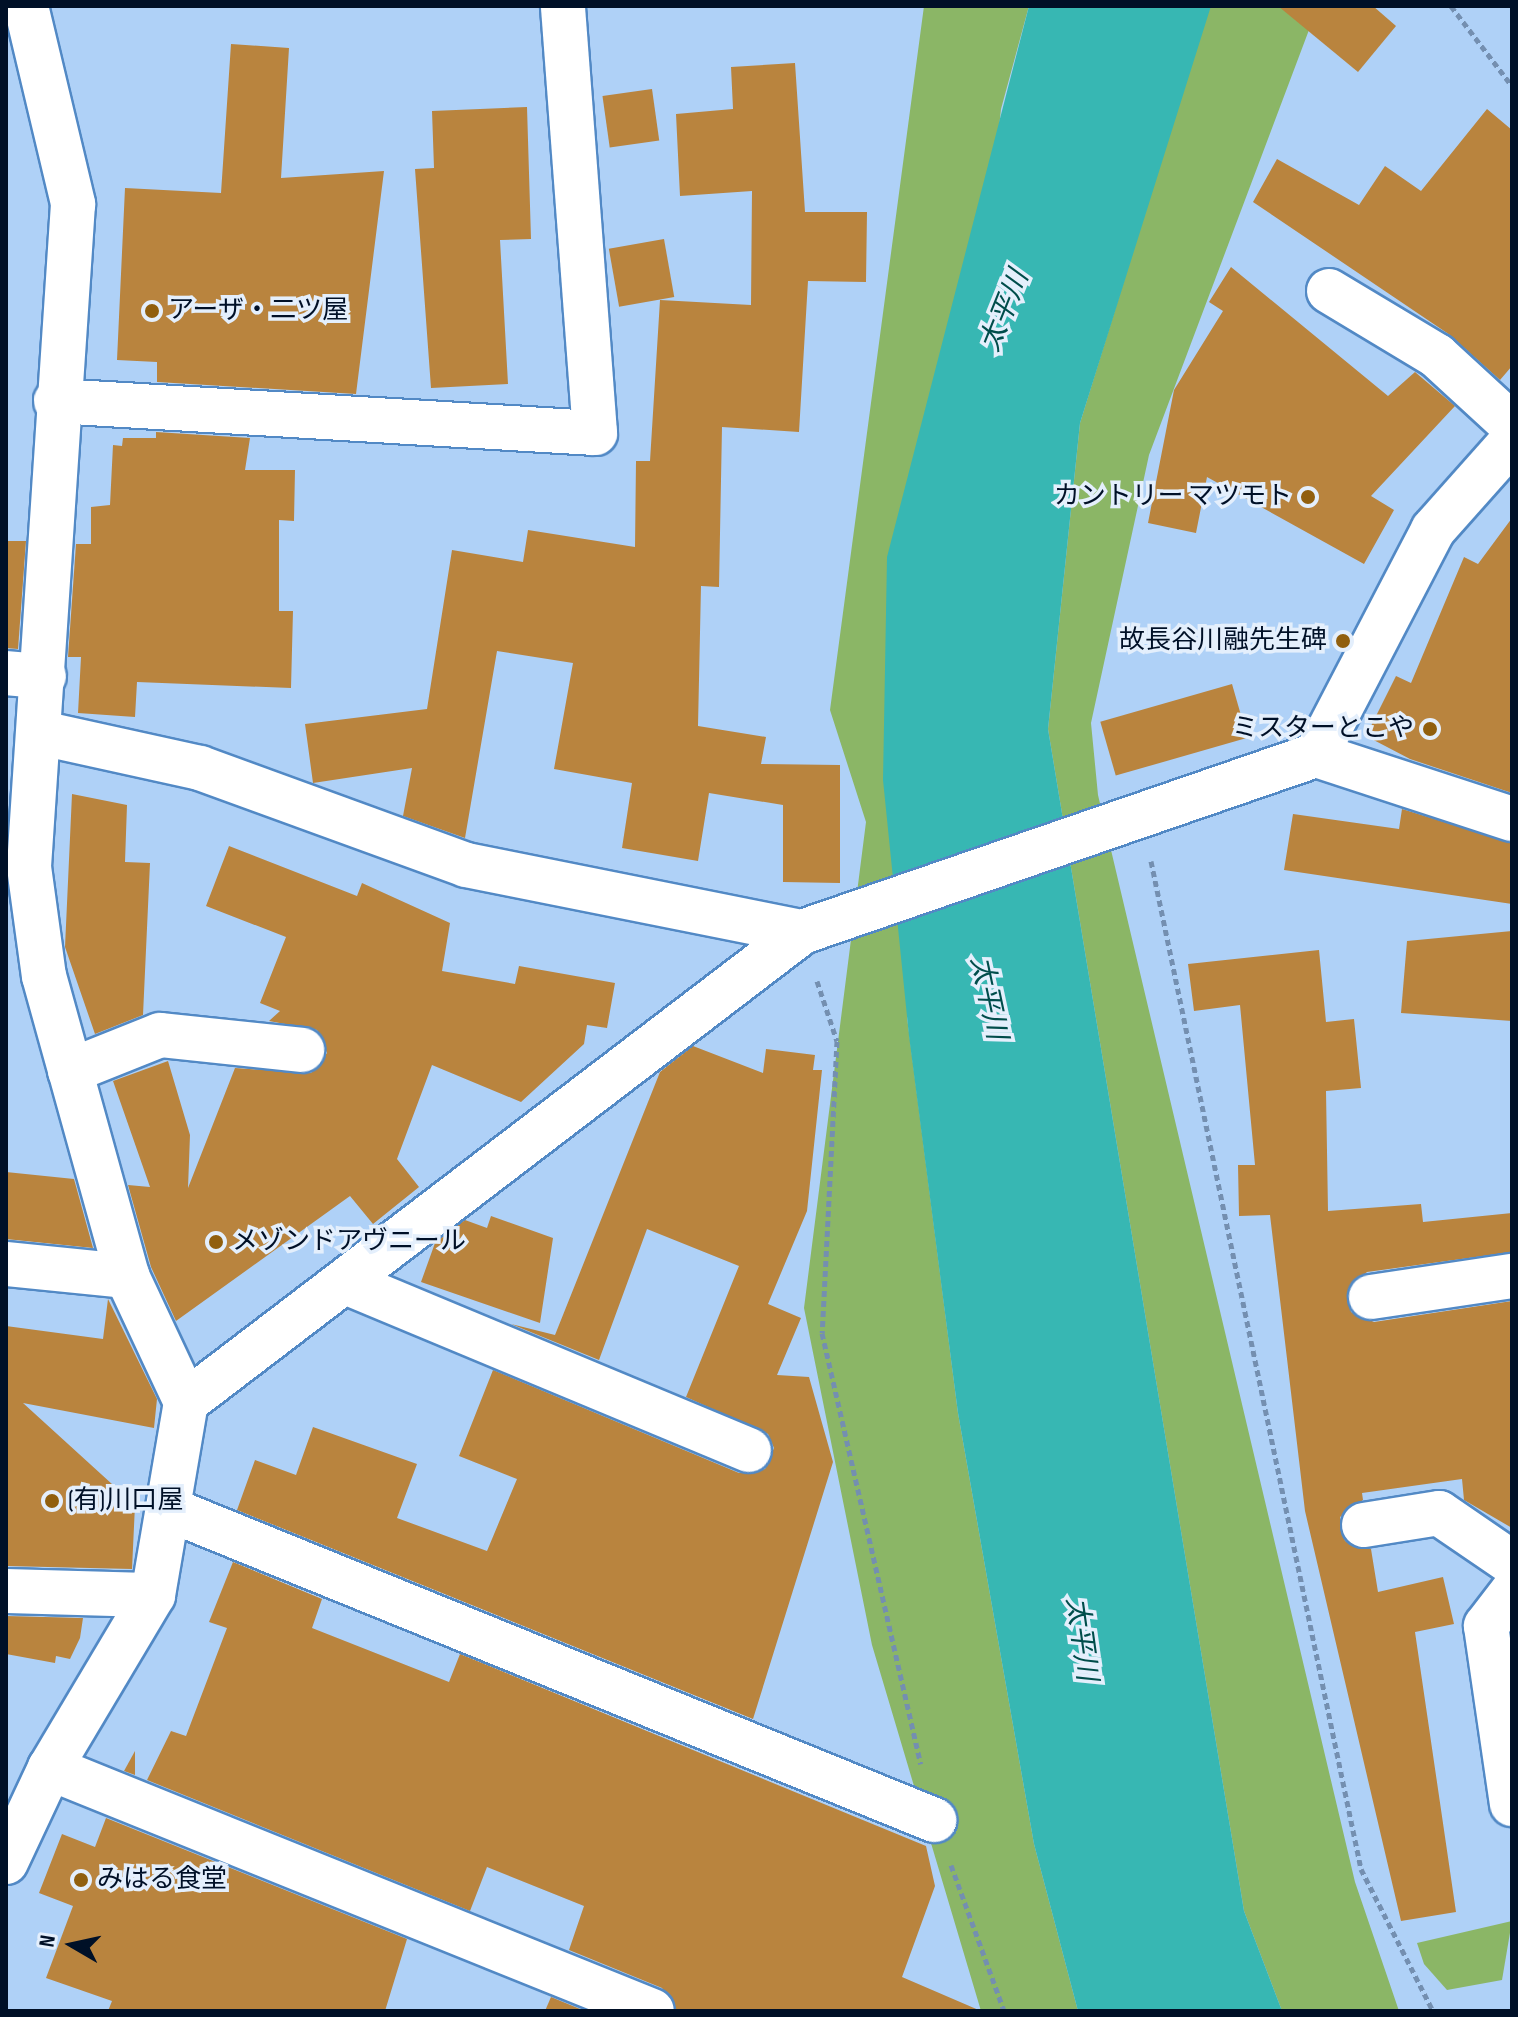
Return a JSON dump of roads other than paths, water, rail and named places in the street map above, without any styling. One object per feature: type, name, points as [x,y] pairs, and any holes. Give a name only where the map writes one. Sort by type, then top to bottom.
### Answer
[{"type":"street","points":[[6,1862],[50,1768],[153,1595],[171,1510],[186,1402],[127,1276],[44,976],[29,867],[41,733],[25,675],[56,401],[73,204],[26,6]]},
{"type":"street","points":[[56,401],[595,433],[563,6]]},
{"type":"street","points":[[1329,291],[1437,356],[1512,425]]},
{"type":"street","points":[[1316,755],[1433,530],[1512,441]]},
{"type":"street","points":[[41,733],[200,768],[466,865],[802,932]]},
{"type":"street","points":[[186,1402],[350,1284],[802,932],[863,907],[1316,755],[1512,819]]},
{"type":"street","points":[[70,1071],[160,1035],[302,1050]]},
{"type":"street","points":[[6,1264],[127,1276]]},
{"type":"street","points":[[1371,1297],[1512,1276]]},
{"type":"street","points":[[350,1284],[749,1450]]},
{"type":"street","points":[[171,1510],[934,1820]]},
{"type":"street","points":[[1364,1525],[1439,1513],[1512,1563]]},
{"type":"street","points":[[6,1591],[153,1595]]},
{"type":"street","points":[[1512,1592],[1486,1626],[1512,1804]]},
{"type":"street","points":[[50,1768],[652,2011]]},
{"type":"water","name":"太平川","points":[[1029,6],[1211,6],[1080,423],[1048,729],[1244,1911],[1282,2011],[1078,2011],[1034,1844],[958,1413],[909,1036],[883,780],[887,557]]},
{"type":"place","name":"アーザ・二ツ屋","points":[[152,311]]},
{"type":"place","name":"カントリー マツモト","points":[[1308,497]]},
{"type":"place","name":"故長谷川融先生碑","points":[[1343,641]]},
{"type":"place","name":"ミスターとこや","points":[[1430,729]]},
{"type":"place","name":"メゾンドアヴニール","points":[[216,1242]]},
{"type":"place","name":"(有)川口屋","points":[[52,1501]]},
{"type":"place","name":"みはる食堂","points":[[81,1880]]}]
